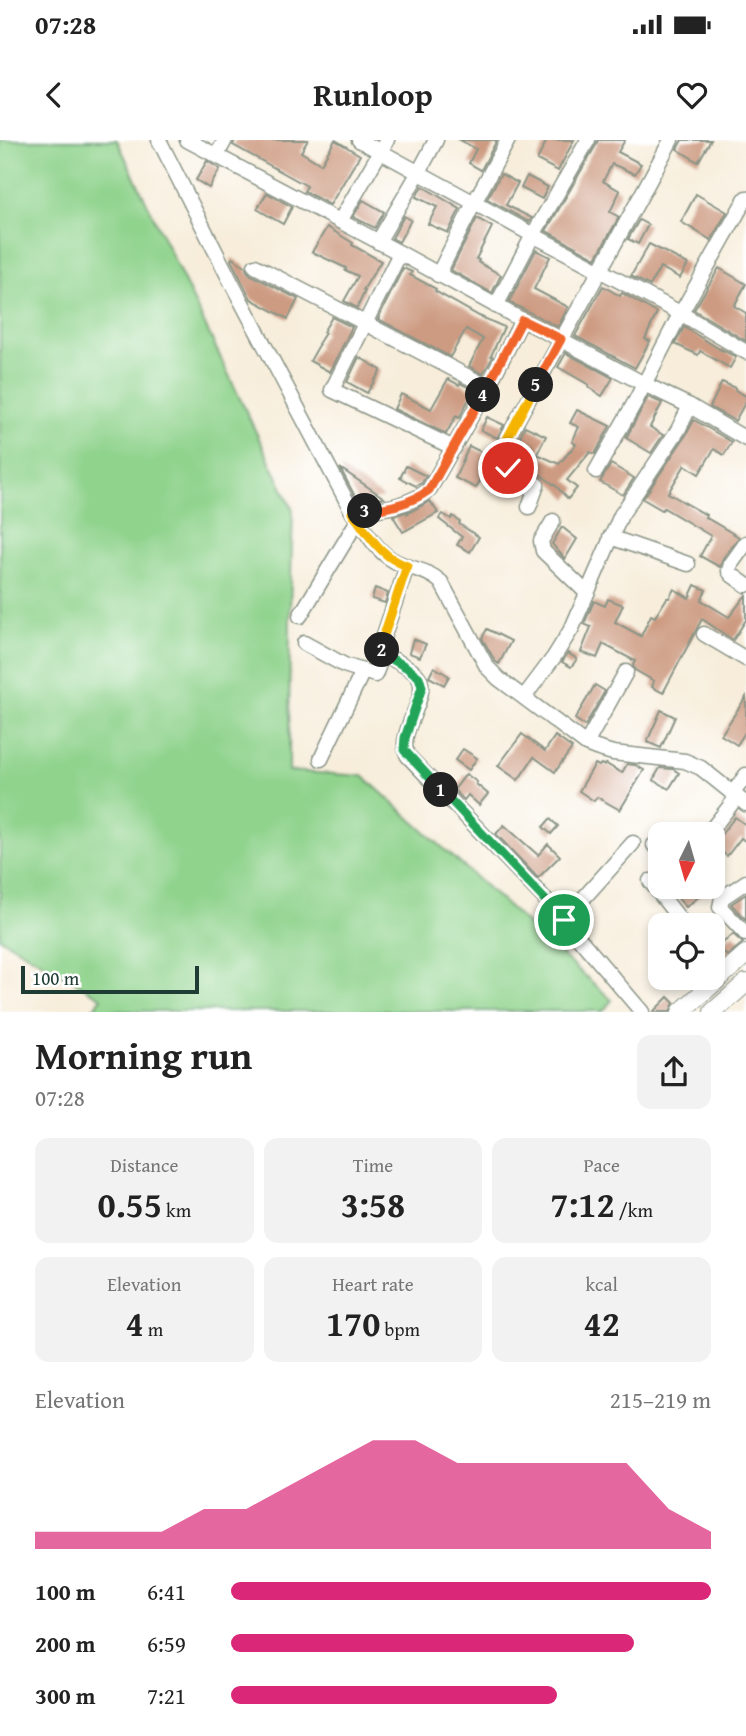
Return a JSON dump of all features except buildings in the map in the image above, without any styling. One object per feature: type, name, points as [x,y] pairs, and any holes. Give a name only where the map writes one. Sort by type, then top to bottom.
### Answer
[{"type":"main road","points":[[725,973],[746,954]]},
{"type":"main road","points":[[713,1012],[746,983]]},
{"type":"main road","points":[[681,1012],[706,990]]},
{"type":"street","points":[[159,140],[355,517],[389,559],[432,574],[440,582],[487,667],[586,744],[613,752],[685,761],[701,768],[738,798]]},
{"type":"street","points":[[187,140],[522,320],[745,434]]},
{"type":"street","points":[[218,155],[225,140]]},
{"type":"street","points":[[359,140],[384,146],[419,172],[682,314],[746,352]]},
{"type":"street","points":[[378,242],[436,140]]},
{"type":"street","points":[[438,275],[508,140]]},
{"type":"street","points":[[496,306],[588,140]]},
{"type":"street","points":[[529,507],[537,485],[508,468],[502,454],[507,439],[671,140]]},
{"type":"street","points":[[340,220],[384,146]]},
{"type":"street","points":[[596,471],[746,198]]},
{"type":"street","points":[[400,253],[332,390],[454,448]]},
{"type":"street","points":[[255,266],[488,387]]},
{"type":"street","points":[[300,616],[355,517],[419,498],[429,490],[488,387],[522,320]]},
{"type":"street","points":[[524,697],[572,628],[621,515],[678,430],[690,406]]},
{"type":"street","points":[[553,522],[541,541],[543,551],[587,593]]},
{"type":"street","points":[[610,537],[688,564]]},
{"type":"street","points":[[746,542],[729,571],[746,585]]},
{"type":"street","points":[[407,566],[380,647],[383,654],[419,677],[422,687],[405,738],[404,750],[564,920],[642,1012]]},
{"type":"street","points":[[704,634],[746,659]]},
{"type":"street","points":[[304,643],[344,665],[375,675],[383,654]]},
{"type":"street","points":[[321,759],[363,671]]},
{"type":"street","points":[[586,744],[626,672]]},
{"type":"street","points":[[718,822],[738,798],[746,775]]},
{"type":"street","points":[[564,920],[634,843]]},
{"type":"street","points":[[746,882],[722,898],[720,903],[720,907],[746,934]]},
{"type":"green space","points":[[0,140],[117,140],[293,510],[289,771],[363,776],[612,1000],[603,1011],[91,1011],[102,998],[0,938]]},
{"type":"route","points":[[508,468],[502,454],[507,439],[561,339],[522,320],[488,387],[429,490],[419,498],[395,506],[352,513],[389,559],[407,566],[380,647],[383,654],[419,677],[422,687],[405,738],[404,750],[564,920]]}]
